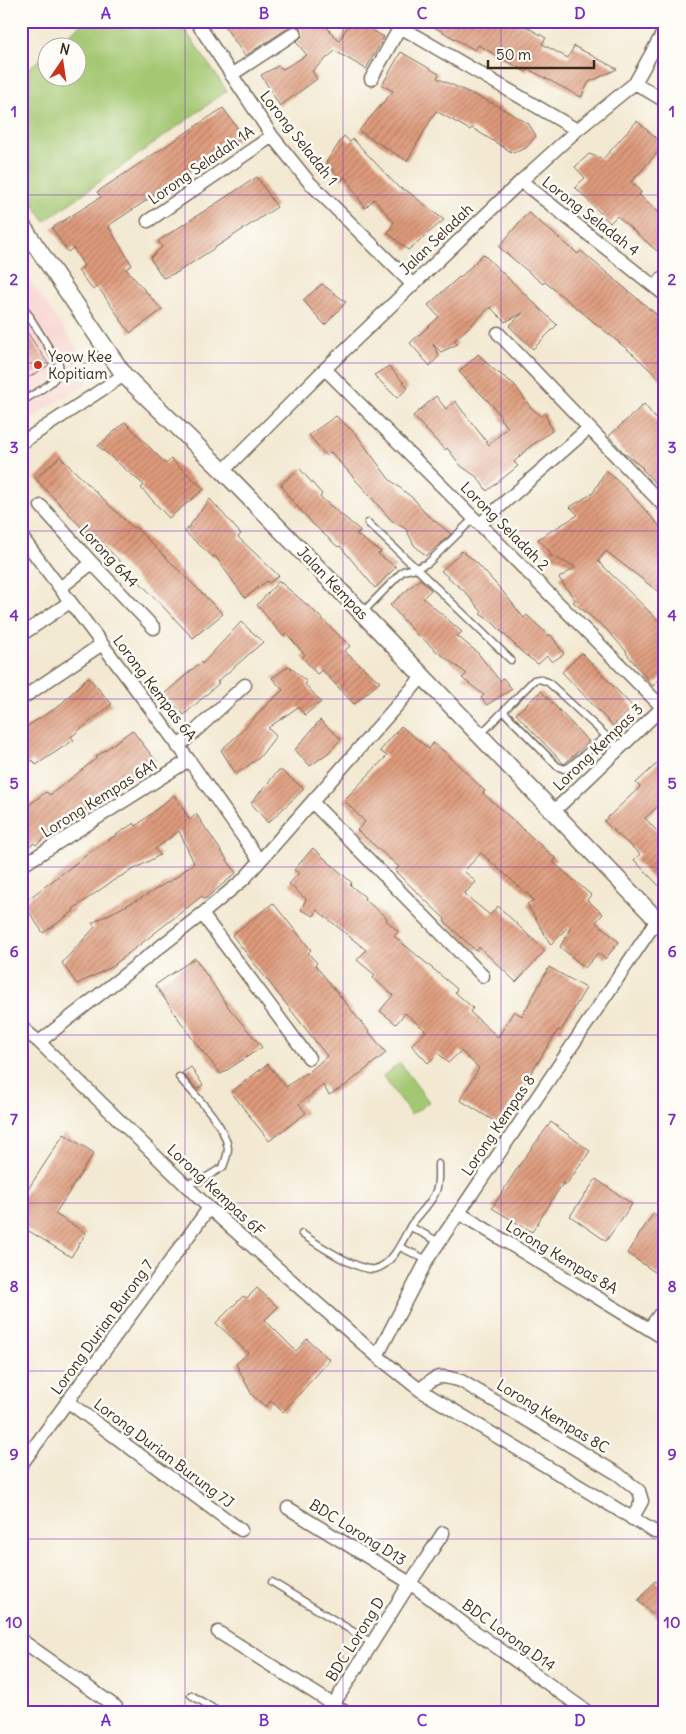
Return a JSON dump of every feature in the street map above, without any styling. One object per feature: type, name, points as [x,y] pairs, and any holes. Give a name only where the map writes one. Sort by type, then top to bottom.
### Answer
[{"type":"street","name":"Lorong Seladah 1","points":[[196,21],[272,136],[309,182],[412,284]]},
{"type":"street","points":[[371,80],[395,24],[577,130]]},
{"type":"street","name":"Jalan Seladah","points":[[223,471],[412,284],[521,181],[577,130],[635,83],[665,29]]},
{"type":"street","points":[[231,75],[295,33]]},
{"type":"street","points":[[635,83],[665,101]]},
{"type":"street","name":"Lorong Seladah 1A","points":[[148,222],[272,136]]},
{"type":"street","name":"Lorong Seladah 4","points":[[521,181],[660,291]]},
{"type":"street","name":"Jalan Kempas","points":[[21,224],[124,375],[223,471],[362,613],[661,924]]},
{"type":"street","points":[[660,291],[665,275]]},
{"type":"street","points":[[498,333],[665,507]]},
{"type":"street","name":"Lorong Seladah 2","points":[[325,369],[664,706]]},
{"type":"street","points":[[21,443],[124,375]]},
{"type":"street","points":[[477,521],[590,428]]},
{"type":"street","name":"Lorong 6A4","points":[[41,506],[154,628]]},
{"type":"street","name":"Lorong Kempas 6A","points":[[21,536],[188,760],[260,861]]},
{"type":"street","points":[[60,588],[92,563]]},
{"type":"street","points":[[21,635],[70,602]]},
{"type":"street","points":[[21,699],[102,644]]},
{"type":"street","points":[[39,1042],[244,879],[423,676]]},
{"type":"street","points":[[178,747],[245,685]]},
{"type":"street","name":"Lorong Kempas 3","points":[[553,812],[664,706]]},
{"type":"street","name":"Lorong Kempas 6A1","points":[[26,863],[188,760]]},
{"type":"street","points":[[312,802],[482,976]]},
{"type":"street","points":[[202,914],[309,1058]]},
{"type":"street","name":"Lorong Kempas 8","points":[[377,1356],[427,1260],[661,924]]},
{"type":"street","name":"Lorong Kempas 6F","points":[[21,1027],[39,1042],[209,1208],[377,1356]]},
{"type":"street","name":"Lorong Durian Burong 7","points":[[21,1465],[209,1208]]},
{"type":"street","name":"Lorong Kempas 8A","points":[[459,1213],[665,1339]]},
{"type":"street","points":[[649,1328],[659,1315],[665,1314]]},
{"type":"street","points":[[377,1356],[420,1390],[655,1532]]},
{"type":"street","name":"Lorong Kempas 8C","points":[[420,1390],[435,1377],[442,1376],[461,1381],[618,1474],[639,1491],[642,1501],[632,1519]]},
{"type":"street","name":"Lorong Durian Burung 7J","points":[[68,1401],[241,1530]]},
{"type":"street","name":"BDC Lorong D13","points":[[288,1508],[410,1583]]},
{"type":"street","name":"BDC Lorong D","points":[[331,1708],[443,1533]]},
{"type":"street","name":"BDC Lorong D14","points":[[410,1583],[589,1713]]},
{"type":"street","points":[[218,1632],[331,1708],[347,1713]]},
{"type":"street","points":[[21,1640],[116,1707]]},
{"type":"lane","points":[[21,303],[60,364],[61,370],[57,378],[21,402]]},
{"type":"lane","points":[[21,321],[30,316]]},
{"type":"lane","points":[[362,613],[403,572],[428,563],[477,521]]},
{"type":"lane","points":[[368,523],[511,660]]},
{"type":"lane","points":[[480,735],[534,680],[539,679],[548,682],[605,738],[619,748]]},
{"type":"lane","points":[[504,712],[557,766],[564,769],[605,738]]},
{"type":"lane","points":[[178,1077],[205,1106],[222,1131],[228,1150],[223,1167],[200,1181],[184,1183]]},
{"type":"lane","points":[[302,1234],[340,1258],[358,1266],[374,1269],[382,1266],[400,1247],[410,1227],[437,1190],[438,1164]]},
{"type":"lane","points":[[410,1227],[439,1242]]},
{"type":"lane","points":[[400,1247],[427,1260]]},
{"type":"lane","points":[[272,1582],[372,1643]]},
{"type":"lane","points":[[191,1695],[221,1713]]},
{"type":"shaded area","points":[[21,267],[91,369],[86,384],[21,424]]},
{"type":"green space","points":[[85,21],[179,21],[227,91],[45,221],[21,187],[21,75],[38,61],[38,88],[88,88],[88,38],[65,38]]},
{"type":"green space","points":[[400,1063],[429,1102],[411,1115],[383,1076]]},
{"type":"building","points":[[221,21],[321,21],[339,41],[351,21],[356,21],[384,37],[366,69],[335,51],[312,71],[317,79],[280,106],[261,75],[278,66],[283,69],[307,55],[296,42],[302,36],[301,28],[295,25],[291,26],[245,56]]},
{"type":"building","points":[[423,21],[516,21],[546,38],[542,44],[568,58],[574,46],[617,69],[589,82],[581,97],[528,69],[526,72],[478,45],[475,50]]},
{"type":"building","points":[[401,52],[439,74],[437,78],[494,104],[529,124],[536,136],[526,148],[513,153],[472,128],[470,130],[436,111],[407,161],[359,131],[393,91],[382,85]]},
{"type":"building","points":[[223,108],[243,136],[108,226],[132,265],[126,269],[162,310],[130,333],[98,287],[93,290],[78,271],[84,266],[73,248],[68,252],[52,228],[101,197],[97,192]]},
{"type":"building","points":[[637,121],[664,145],[631,182],[641,192],[639,195],[665,218],[665,242],[657,251],[617,216],[610,223],[575,187],[585,178],[575,167],[589,154],[603,159]]},
{"type":"building","points":[[344,136],[350,142],[353,139],[399,188],[406,190],[444,220],[408,250],[388,233],[394,222],[374,199],[365,208],[345,177],[342,180],[326,162]]},
{"type":"building","points":[[257,177],[277,207],[178,272],[163,278],[150,258],[162,247],[158,241]]},
{"type":"building","points":[[528,212],[578,254],[581,251],[658,316],[665,325],[665,384],[633,354],[499,247]]},
{"type":"building","points":[[483,254],[557,325],[533,349],[509,326],[523,313],[505,322],[490,307],[454,341],[458,344],[441,352],[433,344],[439,356],[430,366],[410,343],[439,317],[428,305],[460,278]]},
{"type":"building","points":[[322,284],[346,302],[325,325],[303,300]]},
{"type":"building","points":[[21,326],[23,326],[49,365],[21,382]]},
{"type":"building","points":[[478,354],[493,369],[514,384],[531,408],[541,416],[545,413],[552,431],[528,448],[514,462],[518,466],[487,491],[477,477],[461,466],[447,448],[445,450],[413,416],[436,396],[446,409],[455,401],[489,445],[508,427],[500,419],[501,417],[493,406],[459,372]]},
{"type":"building","points":[[389,366],[408,388],[397,398],[374,375]]},
{"type":"building","points":[[644,404],[665,430],[665,493],[643,468],[624,453],[609,436]]},
{"type":"building","points":[[336,416],[356,434],[389,479],[415,500],[424,512],[451,534],[426,556],[414,545],[406,529],[392,521],[331,452],[326,456],[309,435]]},
{"type":"building","points":[[125,422],[166,464],[171,459],[204,489],[169,518],[141,488],[144,485],[98,446]]},
{"type":"building","points":[[60,457],[133,528],[135,527],[223,614],[193,638],[103,544],[100,547],[35,478]]},
{"type":"building","points":[[299,468],[322,494],[320,497],[361,531],[356,534],[381,552],[378,554],[396,567],[375,588],[340,546],[338,547],[313,524],[288,496],[281,484]]},
{"type":"building","points":[[606,470],[665,532],[665,597],[606,551],[598,561],[665,627],[665,674],[653,686],[627,652],[605,628],[573,602],[575,600],[559,578],[576,567],[549,555],[551,553],[538,539],[578,515],[570,507],[593,493]]},
{"type":"building","points":[[210,499],[241,534],[238,537],[279,576],[269,583],[267,581],[245,598],[215,556],[213,557],[185,532]]},
{"type":"building","points":[[462,551],[477,563],[524,618],[527,615],[549,636],[551,635],[564,654],[552,662],[547,656],[538,664],[524,654],[492,622],[480,614],[482,612],[464,591],[441,571]]},
{"type":"building","points":[[420,579],[431,590],[423,598],[462,632],[457,636],[477,652],[500,681],[503,678],[512,689],[487,705],[481,698],[484,695],[462,678],[467,674],[418,636],[390,605]]},
{"type":"building","points":[[279,581],[313,610],[350,646],[344,651],[380,682],[354,704],[322,670],[317,674],[302,657],[305,655],[286,633],[283,636],[257,605]]},
{"type":"building","points":[[241,622],[263,642],[217,682],[219,683],[184,715],[164,694],[201,662],[202,664]]},
{"type":"building","points":[[582,653],[633,707],[613,726],[562,672]]},
{"type":"building","points":[[289,666],[307,682],[305,684],[321,702],[305,715],[298,707],[268,728],[276,736],[259,758],[236,774],[221,750],[283,690],[272,678]]},
{"type":"building","points":[[88,677],[112,704],[71,737],[74,740],[36,765],[33,760],[21,769],[21,730],[59,706]]},
{"type":"building","points":[[541,691],[589,742],[564,764],[516,714]]},
{"type":"building","points":[[320,720],[341,739],[328,753],[310,766],[295,750]]},
{"type":"building","points":[[401,726],[429,749],[433,743],[446,753],[485,791],[483,793],[556,859],[553,862],[591,895],[587,900],[603,914],[596,922],[619,942],[605,959],[598,953],[585,968],[560,947],[570,929],[568,927],[551,945],[527,904],[534,900],[481,853],[464,871],[476,882],[464,894],[490,915],[498,906],[545,951],[516,982],[479,947],[476,951],[444,921],[445,919],[395,871],[399,867],[357,830],[365,822],[344,800],[387,756],[380,751]]},
{"type":"building","points":[[132,730],[156,761],[78,814],[76,812],[36,845],[34,843],[21,852],[21,811],[46,792],[50,795]]},
{"type":"building","points":[[665,756],[665,800],[645,818],[665,840],[665,892],[634,860],[640,854],[604,821],[640,787],[636,783]]},
{"type":"building","points":[[278,771],[282,771],[304,789],[268,823],[251,803]]},
{"type":"building","points":[[174,795],[190,820],[196,814],[236,873],[205,899],[202,896],[116,965],[77,984],[62,963],[95,927],[92,923],[175,878],[194,863],[179,831],[155,849],[160,855],[114,880],[43,933],[23,903],[92,851],[134,823],[136,826]]},
{"type":"building","points":[[313,848],[352,883],[350,885],[365,897],[364,899],[387,918],[386,920],[398,931],[394,936],[457,989],[455,992],[473,1008],[470,1012],[498,1037],[514,1011],[522,1016],[549,967],[586,988],[561,1031],[558,1030],[499,1124],[460,1100],[479,1068],[461,1051],[448,1063],[438,1053],[428,1063],[411,1045],[426,1031],[405,1013],[396,1024],[380,1011],[393,995],[373,978],[375,975],[357,960],[366,950],[317,910],[314,916],[301,910],[306,899],[289,884],[299,873],[294,870]]},
{"type":"building","points":[[273,903],[311,950],[308,953],[317,963],[315,965],[386,1053],[346,1085],[329,1095],[323,1085],[299,1104],[306,1113],[269,1141],[231,1092],[268,1064],[286,1087],[307,1074],[327,1056],[232,935]]},
{"type":"building","points":[[195,958],[229,1008],[262,1047],[221,1074],[194,1041],[155,985]]},
{"type":"building","points":[[191,1067],[203,1085],[197,1089],[182,1073]]},
{"type":"building","points":[[551,1122],[590,1151],[566,1185],[563,1183],[532,1232],[492,1208],[520,1164]]},
{"type":"building","points":[[64,1134],[94,1153],[55,1214],[86,1233],[71,1257],[21,1226],[21,1200]]},
{"type":"building","points":[[596,1179],[632,1204],[606,1241],[570,1216]]},
{"type":"building","points":[[653,1214],[665,1222],[665,1279],[627,1253]]},
{"type":"building","points":[[257,1288],[278,1307],[265,1320],[296,1351],[307,1339],[330,1360],[283,1412],[271,1401],[266,1407],[252,1395],[236,1364],[248,1353],[216,1323],[243,1296],[247,1298]]},
{"type":"building","points":[[655,1581],[665,1587],[665,1624],[638,1601]]},
{"type":"place","name":"Yeow Kee Kopitiam","points":[[38,365]]}]
